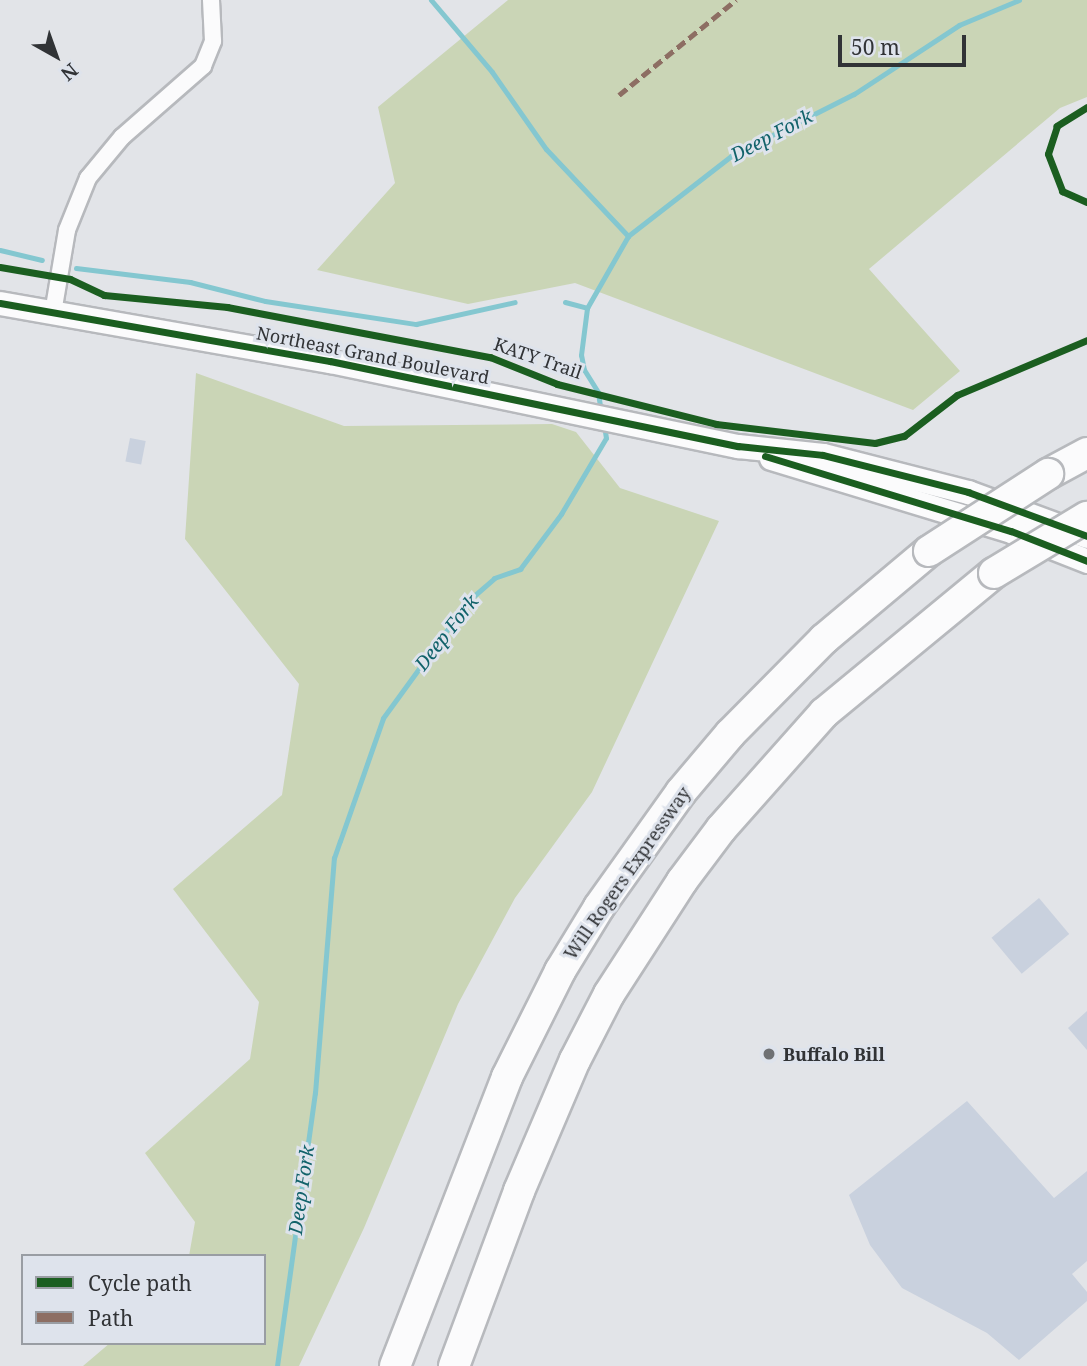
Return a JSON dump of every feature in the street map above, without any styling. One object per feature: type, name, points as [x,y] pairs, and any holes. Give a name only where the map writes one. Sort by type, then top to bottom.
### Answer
[{"type":"highway","name":"Will Rogers Expressway","points":[[396,1366],[507,1077],[560,971],[599,907],[681,792],[730,734],[824,639],[929,551],[1048,474],[1087,453]]},
{"type":"highway","points":[[458,1358],[523,1180],[575,1060],[609,994],[682,881],[720,829],[824,713],[994,573],[1087,517]]},
{"type":"street","points":[[53,313],[67,230],[88,178],[122,138],[203,66],[213,41],[211,0]]},
{"type":"street","name":"Northeast Grand Boulevard","points":[[0,303],[561,408],[738,446],[823,455],[910,474],[1037,515],[1087,537]]},
{"type":"street","name":"Northeast Grand Boulevard","points":[[738,446],[819,476],[1011,531],[1087,561]]},
{"type":"green space","points":[[508,0],[1087,0],[1087,97],[1060,108],[869,269],[960,371],[913,410],[575,283],[468,304],[317,270],[395,183],[378,107]]},
{"type":"green space","points":[[196,373],[344,426],[552,424],[576,432],[620,488],[719,521],[592,792],[515,898],[458,1004],[364,1228],[299,1366],[83,1366],[108,1345],[266,1345],[266,1254],[189,1254],[195,1222],[145,1153],[250,1059],[259,1002],[173,889],[282,795],[299,684],[185,539]]},
{"type":"building","points":[[130,438],[146,441],[141,465],[125,462]]},
{"type":"building","points":[[1039,898],[1069,934],[1022,974],[992,938]]},
{"type":"building","points":[[1087,1011],[1087,1050],[1068,1028]]},
{"type":"building","points":[[967,1101],[1054,1198],[1087,1171],[1087,1261],[1072,1274],[1087,1292],[1087,1301],[1019,1360],[987,1333],[902,1288],[870,1245],[849,1195]]},
{"type":"waterway","points":[[431,0],[492,72],[546,149],[628,236]]},
{"type":"waterway","name":"Deep Fork","points":[[601,412],[598,392],[584,370],[581,355],[587,308],[628,236],[731,156],[854,94],[959,25],[1019,0]]},
{"type":"waterway","points":[[0,250],[42,260]]},
{"type":"waterway","points":[[76,268],[190,282],[265,301],[416,324],[515,302]]},
{"type":"waterway","points":[[565,302],[587,308]]},
{"type":"waterway","name":"Deep Fork","points":[[277,1366],[315,1093],[334,858],[383,718],[468,601],[494,578],[520,569],[561,514],[606,438],[604,426]]},
{"type":"marked path","points":[[619,95],[736,0]]},
{"type":"cycle path","points":[[1087,107],[1057,126],[1048,154],[1062,191],[1087,202]]},
{"type":"cycle path","name":"KATY Trail","points":[[0,267],[70,279],[104,295],[227,307],[490,357],[557,384],[716,424],[875,443],[904,436],[957,395],[1087,340]]},
{"type":"cycle path","points":[[0,303],[330,361],[738,446],[823,455],[968,492],[1087,536]]},
{"type":"cycle path","points":[[765,456],[1011,531],[1087,561]]},
{"type":"place","name":"Buffalo Bill","points":[[769,1054]]}]
